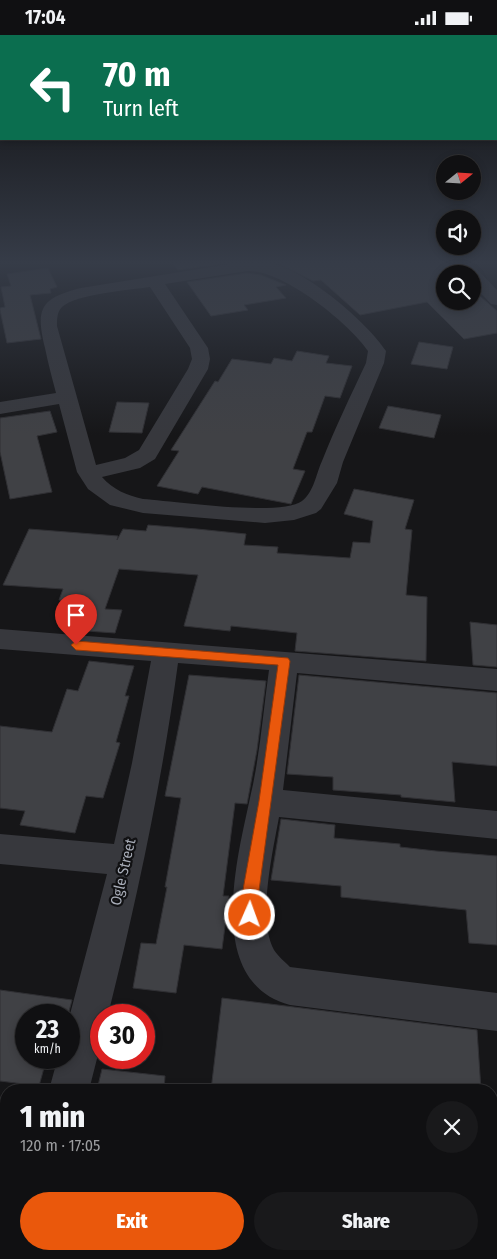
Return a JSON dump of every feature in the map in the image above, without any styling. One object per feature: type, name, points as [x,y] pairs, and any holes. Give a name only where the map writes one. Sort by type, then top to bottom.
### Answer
[{"type":"street","points":[[48,321],[48,326],[84,462],[96,484],[110,495],[123,501],[143,506],[265,516],[303,511],[313,504],[326,483],[332,462],[375,363],[377,351],[366,337],[347,321]]},
{"type":"street","points":[[89,473],[132,463],[147,454],[198,369],[201,359],[199,348],[181,321]]},
{"type":"street","points":[[0,408],[66,397]]},
{"type":"street","points":[[0,639],[497,680]]},
{"type":"street","name":"Ogle Street","points":[[71,1084],[90,1013],[126,860],[156,723],[166,652]]},
{"type":"street","points":[[284,661],[249,901],[251,929],[256,952],[264,969],[278,982],[295,987],[497,1012]]},
{"type":"street","points":[[265,801],[497,825]]},
{"type":"street","points":[[0,849],[126,860]]},
{"type":"building","points":[[2,321],[37,321],[41,339],[7,343]]},
{"type":"building","points":[[446,321],[497,321],[497,333],[464,339]]},
{"type":"building","points":[[419,342],[453,347],[447,369],[411,364]]},
{"type":"building","points":[[297,351],[329,356],[326,363],[352,366],[340,398],[325,396],[312,432],[307,432],[293,469],[305,471],[291,504],[202,487],[198,494],[157,486],[179,451],[171,450],[215,381],[218,382],[232,359],[271,364],[274,358],[292,361]]},
{"type":"building","points":[[117,402],[149,403],[142,433],[109,432]]},
{"type":"building","points":[[388,406],[441,415],[434,438],[379,428]]},
{"type":"building","points":[[50,411],[57,432],[37,436],[52,492],[10,499],[0,452],[0,418]]},
{"type":"building","points":[[354,489],[414,500],[405,529],[412,530],[406,595],[427,597],[426,661],[295,651],[297,633],[231,626],[230,631],[184,626],[198,575],[119,569],[105,609],[122,610],[115,633],[72,630],[82,602],[59,600],[63,589],[3,585],[29,529],[118,536],[117,540],[123,529],[146,531],[148,525],[197,529],[246,534],[244,545],[278,547],[277,553],[350,558],[353,542],[370,543],[373,521],[344,514]]},
{"type":"building","points":[[470,622],[497,625],[497,667],[473,665]]},
{"type":"building","points":[[89,661],[134,666],[125,696],[129,696],[116,742],[120,743],[103,798],[86,796],[75,833],[20,825],[25,811],[0,808],[0,726],[52,732],[67,689],[78,691]]},
{"type":"building","points":[[189,675],[266,681],[257,750],[247,804],[235,803],[223,896],[229,896],[222,949],[184,945],[176,993],[133,988],[141,943],[156,944],[167,887],[165,887],[181,798],[165,796]]},
{"type":"building","points":[[299,675],[497,693],[497,766],[452,762],[455,802],[401,797],[401,795],[333,790],[333,777],[287,774]]},
{"type":"building","points":[[281,819],[335,825],[334,838],[400,844],[400,847],[436,851],[497,856],[497,945],[469,943],[466,910],[341,897],[341,886],[271,880]]},
{"type":"building","points":[[0,990],[72,1000],[71,1004],[15,1004],[15,1069],[44,1069],[40,1084],[0,1081]]},
{"type":"building","points":[[222,998],[477,1030],[481,1084],[212,1084]]},
{"type":"building","points":[[102,1069],[165,1076],[164,1084],[98,1084]]},
{"type":"route","points":[[76,645],[284,661],[249,901],[250,915]]}]
